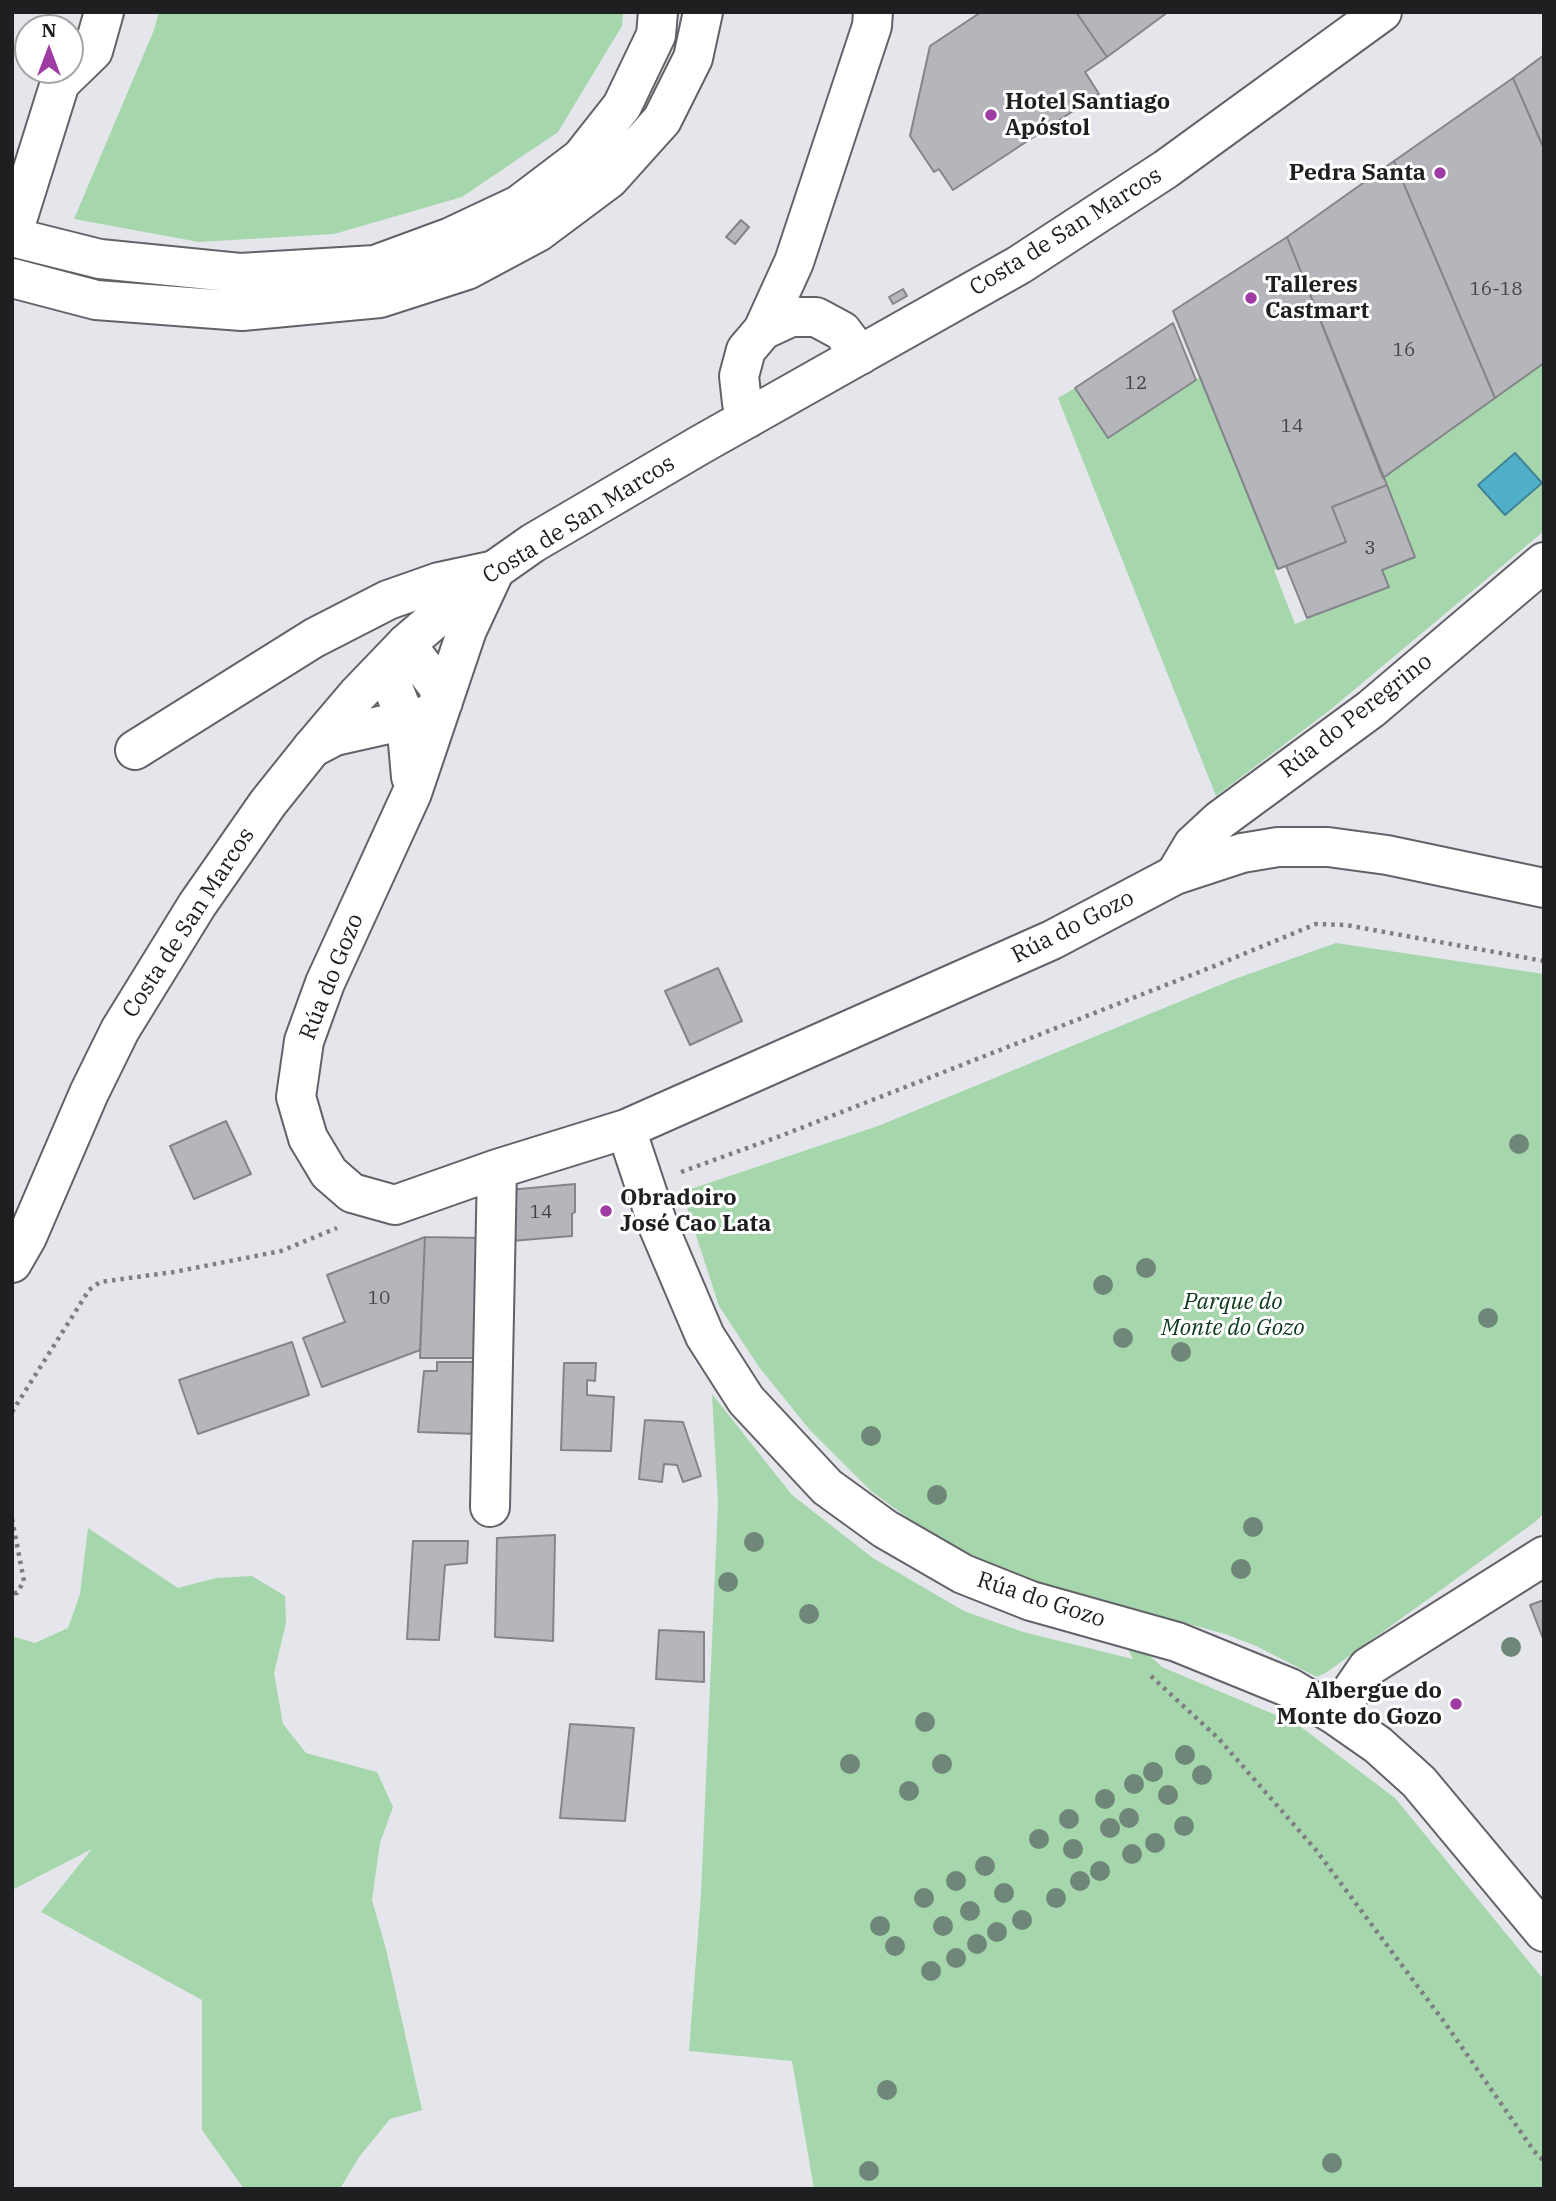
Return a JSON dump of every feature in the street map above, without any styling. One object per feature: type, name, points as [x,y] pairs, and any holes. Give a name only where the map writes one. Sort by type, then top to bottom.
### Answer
[{"type":"main road","points":[[84,58],[93,51],[104,12]]},
{"type":"main road","points":[[60,84],[12,236],[100,259],[240,273],[375,265],[451,237],[519,205],[581,158],[622,106],[656,35],[658,12]]},
{"type":"main road","points":[[12,278],[96,300],[242,311],[380,298],[467,270],[538,232],[609,179],[662,120],[693,58],[703,12]]},
{"type":"main road","points":[[748,418],[742,403],[739,376],[746,350],[763,330],[794,262],[872,26],[873,12]]},
{"type":"main road","name":"Costa de San Marcos","points":[[12,1263],[27,1237],[89,1093],[120,1030],[197,905],[268,803],[312,748],[395,656],[495,570],[533,543],[1019,265],[1177,161],[1382,12]]},
{"type":"main road","points":[[794,262],[798,281],[816,317]]},
{"type":"main road","points":[[763,330],[791,317],[816,317],[842,331],[860,355]]},
{"type":"main road","name":"Rúa do Peregrino","points":[[1175,875],[1193,845],[1220,820],[1371,709],[1544,562]]},
{"type":"main road","points":[[135,750],[314,638],[388,600],[439,582],[495,570]]},
{"type":"main road","name":"Rúa do Gozo","points":[[495,570],[467,630],[412,793],[325,983],[304,1041],[296,1097],[308,1138],[329,1173],[352,1193],[395,1205],[497,1169],[626,1129],[1052,940],[1175,875],[1242,853],[1278,847],[1328,847],[1387,855],[1544,888]]},
{"type":"main road","points":[[312,748],[335,736],[428,715],[443,702],[437,684],[395,656]]},
{"type":"main road","name":"Rúa do Gozo","points":[[395,656],[406,720],[412,793]]},
{"type":"main road","name":"Rúa do Gozo","points":[[626,1129],[659,1228],[705,1336],[746,1400],[827,1487],[885,1529],[962,1574],[1031,1601],[1177,1642],[1290,1688],[1335,1715],[1378,1745],[1419,1782],[1544,1932]]},
{"type":"main road","points":[[489,1507],[497,1169]]},
{"type":"main road","points":[[1335,1715],[1368,1667],[1544,1556]]},
{"type":"path","points":[[645,1185],[796,1130],[1316,924],[1346,925],[1544,961]]},
{"type":"path","points":[[12,1412],[89,1290],[100,1282],[174,1272],[281,1251],[395,1205]]},
{"type":"path","points":[[12,1519],[24,1581],[17,1593],[12,1593]]},
{"type":"path","points":[[1150,1675],[1219,1739],[1316,1850],[1445,2023],[1534,2151],[1544,2161]]},
{"type":"green space","points":[[159,12],[623,12],[622,26],[558,132],[462,197],[334,234],[199,242],[74,219],[154,30]]},
{"type":"green space","points":[[1544,363],[1544,531],[1330,710],[1216,796],[1058,398],[1075,388],[1108,438],[1201,376],[1278,569],[1274,570],[1295,624],[1388,587],[1382,570],[1415,556],[1383,478]]},
{"type":"green space","name":"Parque do Monte do Gozo","points":[[1336,943],[1544,974],[1544,1513],[1317,1677],[1256,1646],[1225,1634],[1033,1581],[975,1559],[920,1527],[871,1491],[809,1429],[759,1367],[719,1306],[682,1192],[878,1126],[1232,980]]},
{"type":"green space","points":[[712,1394],[792,1495],[873,1558],[964,1611],[1023,1632],[1133,1659],[1115,1624],[1162,1667],[1297,1724],[1395,1798],[1544,1980],[1544,2189],[814,2189],[792,2061],[689,2051],[701,1894],[718,1503]]},
{"type":"green space","points":[[88,1528],[178,1588],[216,1578],[252,1576],[285,1596],[286,1623],[274,1673],[283,1724],[306,1753],[377,1772],[393,1807],[380,1843],[372,1900],[386,1949],[422,2110],[390,2119],[359,2157],[340,2189],[244,2189],[202,2130],[202,2000],[41,1912],[92,1849],[12,1890],[12,1636],[35,1643],[68,1628],[80,1594]]},
{"type":"water","points":[[1515,453],[1542,483],[1505,515],[1478,485]]},
{"type":"building","name":"Hotel Santiago Apóstol","points":[[981,12],[1076,12],[1107,57],[1085,72],[1099,94],[953,190],[939,169],[934,172],[910,136],[930,46]]},
{"type":"building","points":[[1076,12],[1168,12],[1107,57]]},
{"type":"building","points":[[1544,55],[1544,149],[1513,78]]},
{"type":"building","points":[[1513,78],[1544,149],[1544,363],[1495,398],[1394,161]]},
{"type":"building","points":[[1394,161],[1495,398],[1383,478],[1287,237]]},
{"type":"building","points":[[741,220],[749,227],[735,244],[726,237]]},
{"type":"building","points":[[1287,237],[1387,485],[1332,507],[1346,542],[1278,569],[1173,311]]},
{"type":"building","points":[[903,289],[907,296],[893,304],[889,297]]},
{"type":"building","points":[[1173,323],[1196,380],[1108,438],[1075,388]]},
{"type":"building","points":[[1387,485],[1415,557],[1382,570],[1389,587],[1307,618],[1286,566],[1346,542],[1332,507]]},
{"type":"building","points":[[718,968],[742,1021],[690,1045],[665,991]]},
{"type":"building","points":[[226,1121],[251,1174],[194,1199],[170,1146]]},
{"type":"building","points":[[575,1184],[572,1236],[511,1241],[508,1190]]},
{"type":"building","points":[[425,1237],[420,1350],[322,1387],[303,1338],[345,1322],[327,1275]]},
{"type":"building","points":[[425,1237],[482,1238],[478,1358],[420,1358]]},
{"type":"building","points":[[292,1342],[309,1395],[198,1434],[179,1380]]},
{"type":"building","points":[[437,1362],[479,1362],[478,1434],[418,1432],[424,1371],[437,1371]]},
{"type":"building","points":[[564,1363],[596,1363],[595,1381],[587,1380],[587,1395],[614,1397],[611,1451],[561,1450]]},
{"type":"building","points":[[645,1420],[683,1422],[701,1476],[683,1482],[677,1465],[664,1464],[662,1482],[639,1479]]},
{"type":"building","points":[[555,1535],[553,1641],[495,1637],[497,1538]]},
{"type":"building","points":[[413,1541],[468,1541],[467,1563],[445,1565],[439,1640],[407,1639]]},
{"type":"building","points":[[1544,1600],[1544,1641],[1530,1605]]},
{"type":"building","points":[[659,1630],[704,1632],[704,1682],[656,1679]]},
{"type":"building","points":[[570,1724],[634,1728],[625,1821],[560,1818]]},
{"type":"place","name":"Hotel Santiago Apóstol","points":[[991,115]]},
{"type":"place","name":"Pedra Santa","points":[[1440,173]]},
{"type":"place","name":"Talleres Castmart","points":[[1251,298]]},
{"type":"place","name":"Obradoiro José Cao Lata","points":[[606,1211]]},
{"type":"place","name":"Albergue do Monte do Gozo","points":[[1456,1704]]}]
